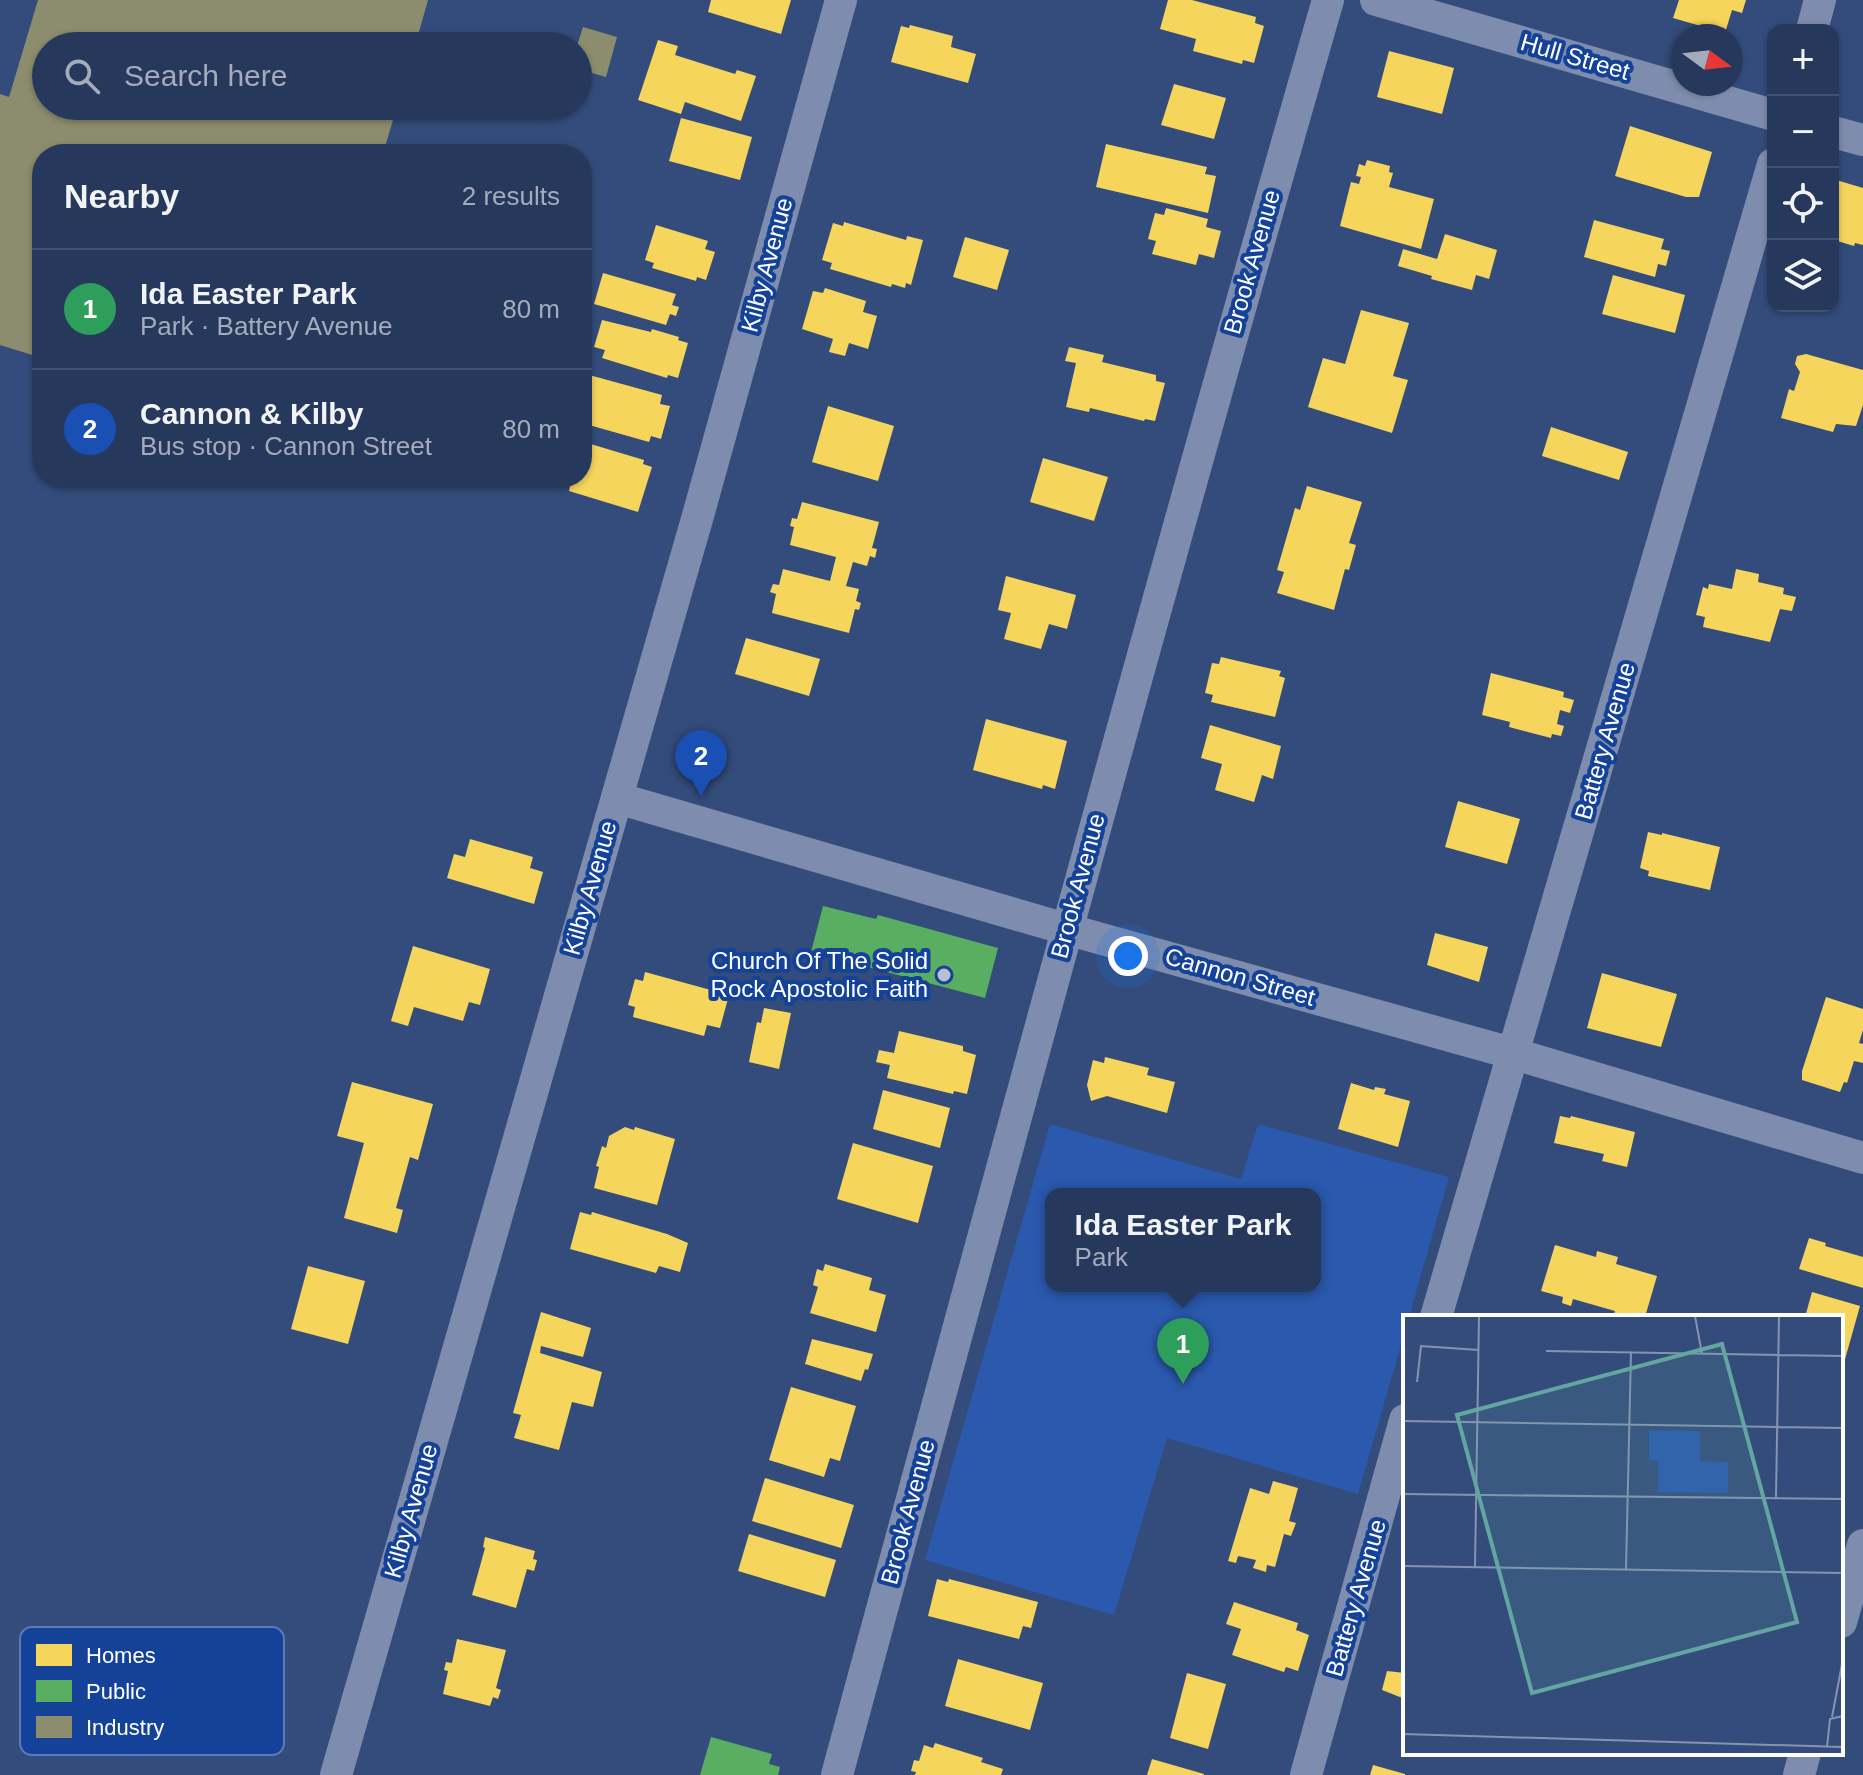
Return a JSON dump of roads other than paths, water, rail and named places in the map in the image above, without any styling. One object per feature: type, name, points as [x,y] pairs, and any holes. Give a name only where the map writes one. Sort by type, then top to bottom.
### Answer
[{"type":"street","name":"Kilby Avenue","points":[[336,1775],[617,798],[841,0]]},
{"type":"street","name":"Brook Avenue","points":[[837,1775],[1066,929],[1328,0]]},
{"type":"street","name":"Hull Street","points":[[1376,0],[1767,113]]},
{"type":"street","points":[[1814,24],[1820,0]]},
{"type":"street","points":[[1839,134],[1863,140]]},
{"type":"street","name":"Battery Avenue","points":[[1437,1315],[1772,168]]},
{"type":"street","name":"Cannon Street","points":[[617,798],[1066,929],[1515,1054],[1863,1158]]},
{"type":"street","name":"Battery Avenue","points":[[1306,1775],[1403,1427]]},
{"type":"street","points":[[1843,1615],[1863,1545]]},
{"type":"street","points":[[1843,1631],[1863,1633]]},
{"type":"street","points":[[1799,1775],[1804,1755]]},
{"type":"place","name":"Cannon & Kilby","points":[[701,796]]},
{"type":"place","name":"Church Of The Solid Rock Apostolic Faith","points":[[944,975]]},
{"type":"place","name":"Ida Easter Park","points":[[1183,1384]]}]
